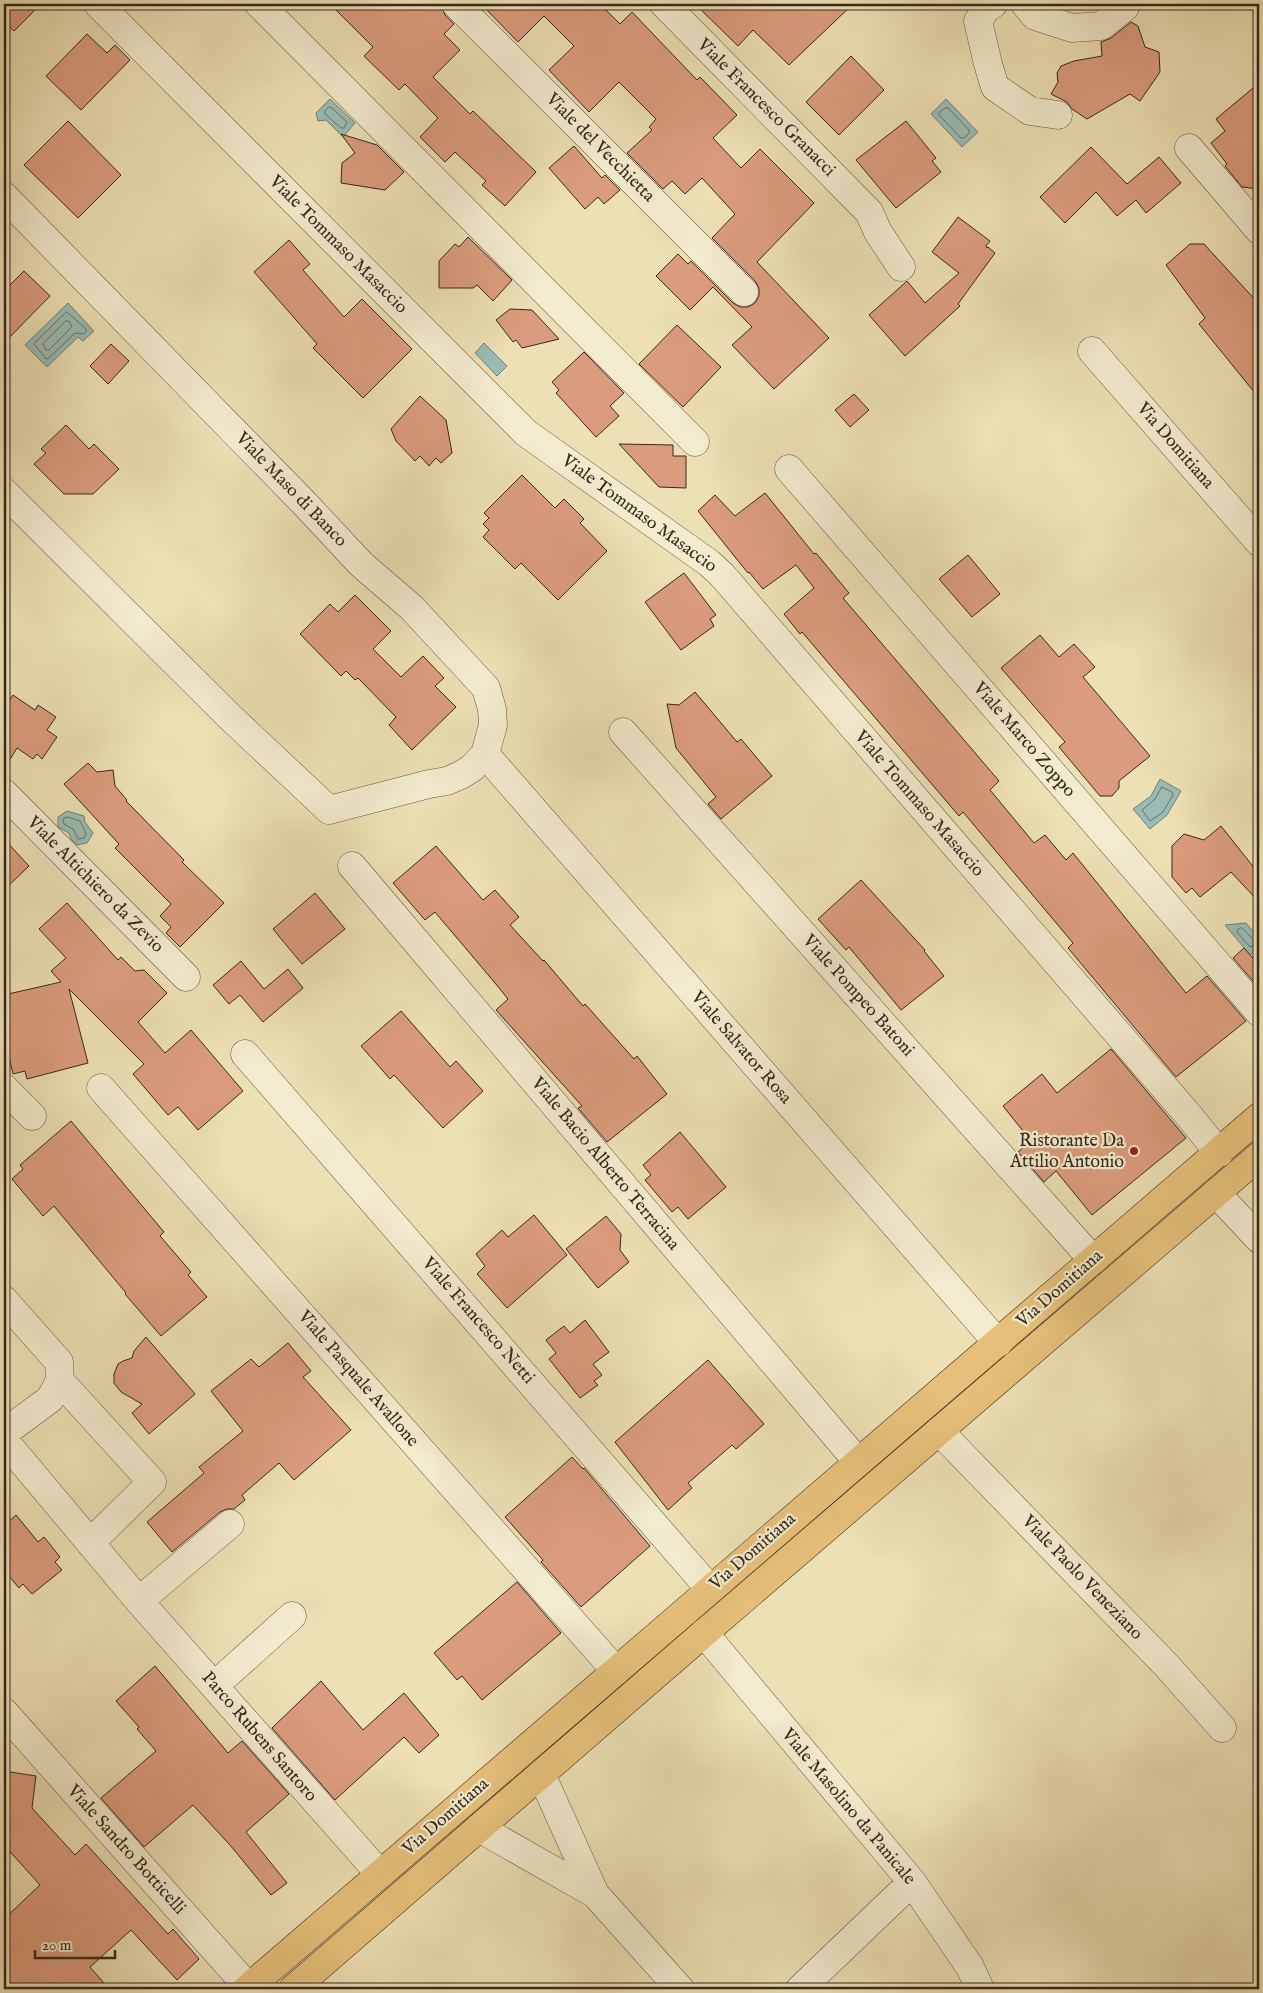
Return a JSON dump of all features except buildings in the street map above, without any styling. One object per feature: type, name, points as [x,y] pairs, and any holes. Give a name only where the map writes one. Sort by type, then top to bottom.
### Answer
[{"type":"main road","name":"Via Domitiana","points":[[248,1988],[1259,1117]]},
{"type":"main road","name":"Via Domitiana","points":[[293,1989],[1259,1156]]},
{"type":"street","name":"Viale Tommaso Masaccio","points":[[98,4],[526,433],[709,563],[722,575],[1219,1153]]},
{"type":"street","points":[[259,4],[695,442]]},
{"type":"street","name":"Viale del Vecchietta","points":[[456,4],[744,292]]},
{"type":"street","name":"Viale Francesco Granacci","points":[[664,4],[869,212],[878,232],[901,267]]},
{"type":"street","points":[[994,4],[986,8],[978,21],[995,87],[1030,111],[1058,115]]},
{"type":"street","points":[[1025,4],[1035,16],[1072,28],[1101,26],[1125,7],[1125,4]]},
{"type":"street","points":[[1189,148],[1259,230]]},
{"type":"street","name":"Viale Maso di Banco","points":[[4,196],[305,504],[361,564],[412,608],[486,688],[492,709],[493,725],[485,754]]},
{"type":"street","name":"Via Domitiana","points":[[1092,350],[1259,542]]},
{"type":"street","name":"Viale Marco Zoppo","points":[[789,469],[1259,1012]]},
{"type":"street","points":[[4,492],[230,717],[329,810],[461,776],[472,768],[485,754]]},
{"type":"street","name":"Viale Pompeo Batoni","points":[[623,732],[1093,1260]]},
{"type":"street","name":"Viale Salvator Rosa","points":[[485,754],[998,1343]]},
{"type":"street","name":"Viale Altichiero da Zevio","points":[[4,793],[186,977]]},
{"type":"street","name":"Viale Bacio Alberto Terracina","points":[[352,866],[858,1462]]},
{"type":"street","name":"Viale Francesco Netti","points":[[245,1054],[710,1588]]},
{"type":"street","points":[[4,1088],[32,1116]]},
{"type":"street","name":"Viale Pasquale Avallone","points":[[101,1088],[616,1671]]},
{"type":"street","points":[[1216,1193],[1259,1239]]},
{"type":"street","points":[[4,1300],[59,1362],[60,1381],[50,1399],[4,1433]]},
{"type":"street","points":[[60,1381],[152,1482],[90,1543]]},
{"type":"street","name":"Viale Paolo Veneziano","points":[[939,1431],[1167,1666],[1222,1728]]},
{"type":"street","name":"Parco Rubens Santoro","points":[[4,1440],[139,1601],[380,1874]]},
{"type":"street","points":[[139,1601],[230,1524]]},
{"type":"street","points":[[214,1686],[292,1616]]},
{"type":"street","name":"Viale Masolino da Panicale","points":[[704,1633],[912,1882],[970,1967],[980,1989]]},
{"type":"street","name":"Viale Sandro Botticelli","points":[[4,1712],[248,1988]]},
{"type":"street","points":[[541,1774],[595,1894],[680,1989]]},
{"type":"street","points":[[479,1828],[595,1894]]},
{"type":"street","points":[[800,1989],[912,1882]]},
{"type":"water","points":[[330,99],[355,123],[343,137],[326,120],[318,121],[316,113]]},
{"type":"water","points":[[946,99],[978,132],[962,147],[931,114]]},
{"type":"water","points":[[68,303],[94,331],[83,341],[78,337],[47,367],[25,345]]},
{"type":"water","points":[[484,343],[507,366],[497,376],[475,353]]},
{"type":"water","points":[[1160,779],[1181,791],[1167,815],[1150,829],[1133,809],[1151,796]]},
{"type":"water","points":[[67,811],[84,816],[85,822],[93,833],[87,843],[77,845],[71,839],[69,833],[58,827],[58,817]]},
{"type":"water","points":[[1246,923],[1259,939],[1259,947],[1250,955],[1225,925]]},
{"type":"place","name":"Ristorante Da Attilio Antonio","points":[[1134,1151]]}]
